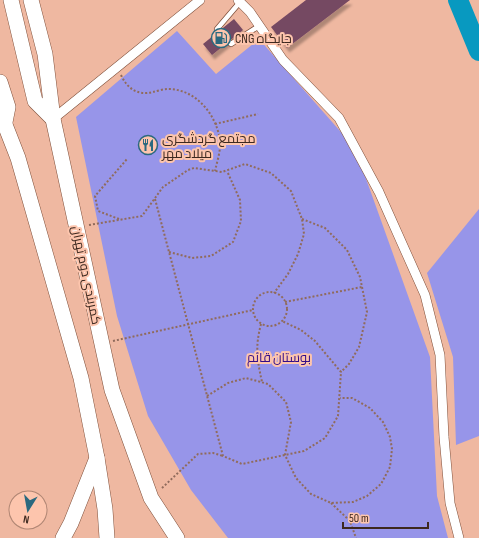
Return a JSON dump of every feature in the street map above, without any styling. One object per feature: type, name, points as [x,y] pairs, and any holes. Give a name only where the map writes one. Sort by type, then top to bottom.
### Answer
[{"type":"highway","points":[[11,0],[35,101],[53,119]]},
{"type":"highway","name":"کمربندی دوم تهران","points":[[31,0],[45,54],[53,119],[112,390],[151,498],[177,538]]},
{"type":"highway","points":[[0,82],[8,107],[2,117],[18,158],[82,378],[105,509],[107,538]]},
{"type":"highway","points":[[63,538],[71,523],[97,458]]},
{"type":"street","points":[[53,119],[200,0]]},
{"type":"street","points":[[239,1],[250,12],[283,60],[339,118],[379,192],[425,295],[440,355],[444,437],[450,503],[459,538]]},
{"type":"lane","points":[[239,1],[217,29],[230,44],[259,26]]},
{"type":"path","points":[[117,67],[126,85],[137,92],[147,94],[167,89],[183,92],[202,103],[214,120],[220,142],[215,171]]},
{"type":"path","points":[[215,124],[258,114]]},
{"type":"path","points":[[120,220],[98,211],[95,196],[127,159]]},
{"type":"path","points":[[76,225],[98,224],[142,216],[163,187],[188,170],[194,168],[222,172],[245,164],[271,173],[291,191],[302,219],[304,234],[298,254],[274,293]]},
{"type":"path","points":[[168,252],[192,258],[211,256],[233,242],[241,221],[240,200],[227,170]]},
{"type":"path","points":[[155,199],[222,456]]},
{"type":"path","points":[[151,498],[198,454],[213,453],[242,464],[304,451],[324,438],[338,416],[341,372],[349,364],[359,346],[368,312],[360,277],[347,250],[325,228],[302,219]]},
{"type":"path","points":[[285,302],[362,287]]},
{"type":"path","points":[[274,293],[285,302],[287,310],[282,321],[272,326],[261,324],[256,320],[253,310],[259,296],[274,293]]},
{"type":"path","points":[[102,344],[188,326],[253,310]]},
{"type":"path","points":[[282,321],[301,330],[315,340],[341,372]]},
{"type":"path","points":[[261,324],[257,339],[257,359],[262,382]]},
{"type":"path","points":[[206,396],[228,383],[246,378],[268,384],[286,402],[290,422],[285,455],[296,478],[311,494],[331,503],[350,521],[356,538]]},
{"type":"path","points":[[331,503],[353,502],[368,496],[381,484],[390,467],[392,449],[390,437],[383,422],[370,408],[352,398],[339,398]]},
{"type":"green space","name":"بوستان قائم","points":[[177,31],[216,74],[259,39],[355,148],[430,357],[437,496],[448,538],[228,538],[191,490],[148,416],[117,316],[76,117]]},
{"type":"green space","points":[[479,209],[479,436],[456,445],[453,357],[427,273]]},
{"type":"building","points":[[306,0],[350,0],[287,48],[271,27]]},
{"type":"building","points":[[234,19],[243,30],[212,55],[203,44]]},
{"type":"waterway","points":[[458,0],[479,51]]},
{"type":"place","name":"CNG جایگاه","points":[[221,38]]},
{"type":"place","name":"مجتمع گردشگری میلاد مهر","points":[[148,145]]}]
